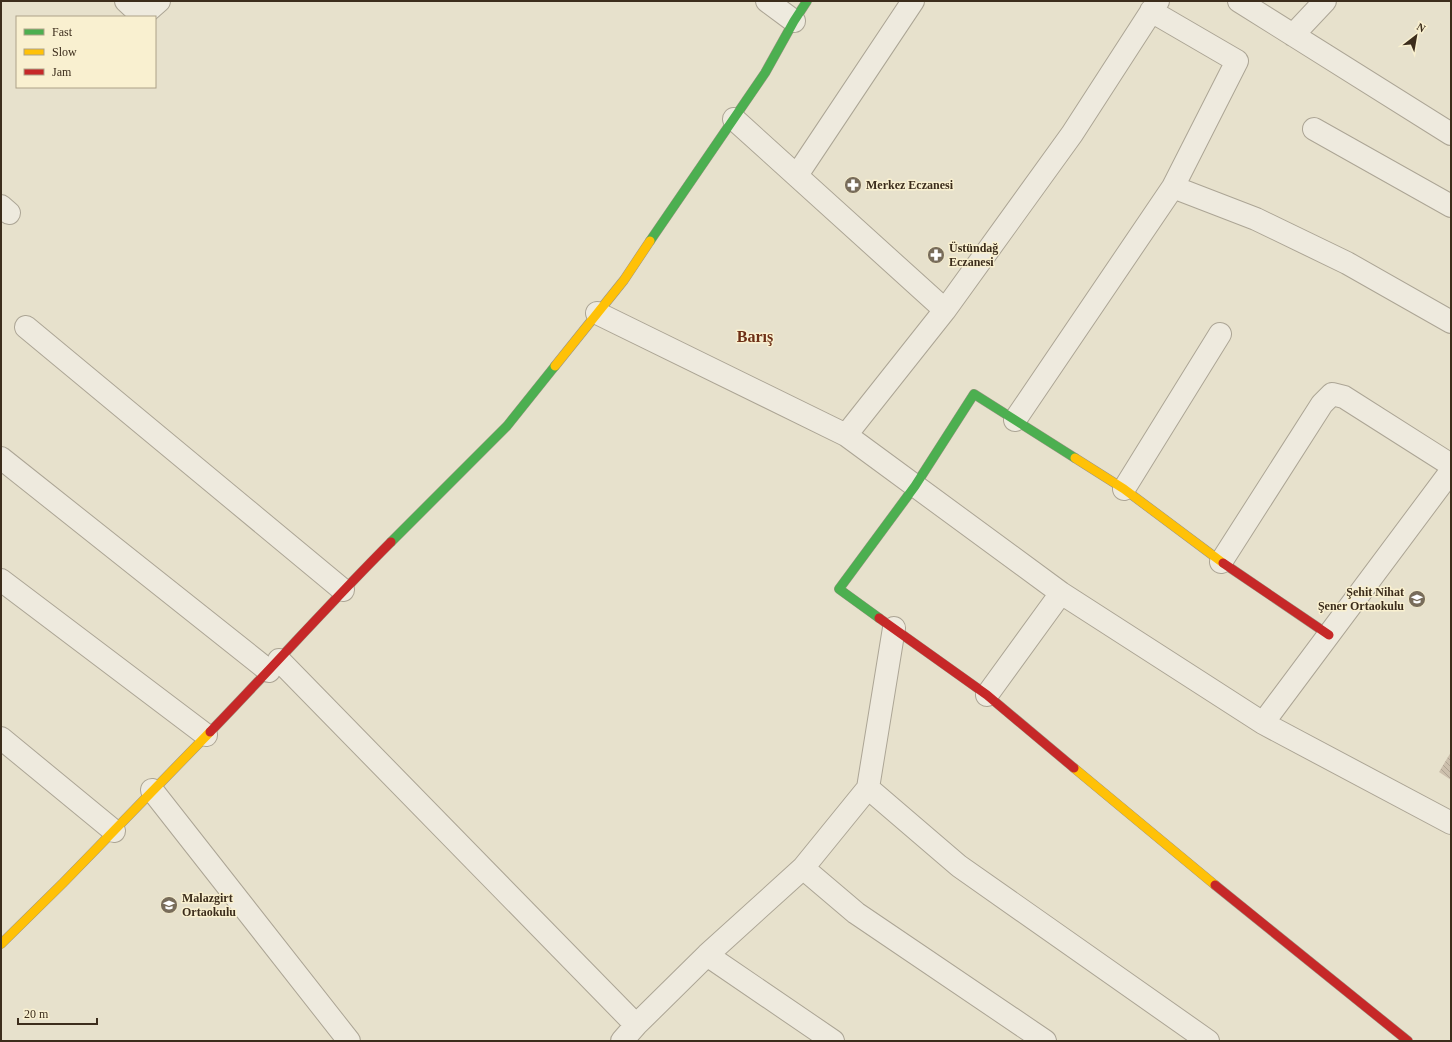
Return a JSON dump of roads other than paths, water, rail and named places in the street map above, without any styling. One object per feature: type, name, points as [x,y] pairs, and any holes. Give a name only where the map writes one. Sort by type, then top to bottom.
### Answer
[{"type":"street","points":[[126,1],[142,16],[159,1]]},
{"type":"street","points":[[767,1],[794,21]]},
{"type":"street","points":[[1,944],[63,883],[274,666],[343,590],[506,426],[624,280],[765,74],[794,21],[807,1]]},
{"type":"street","points":[[797,175],[913,1]]},
{"type":"street","points":[[1239,1],[1451,134]]},
{"type":"street","points":[[1293,35],[1325,1]]},
{"type":"street","points":[[846,435],[945,310],[1072,134],[1155,6],[1237,61],[1173,187],[1015,420]]},
{"type":"street","points":[[734,119],[945,310]]},
{"type":"street","points":[[1314,129],[1451,206]]},
{"type":"street","points":[[1173,187],[1256,219],[1347,263],[1451,322]]},
{"type":"street","points":[[597,313],[846,435],[1061,593],[1263,723],[1451,823]]},
{"type":"street","points":[[26,327],[343,590]]},
{"type":"street","points":[[1124,489],[1220,334]]},
{"type":"street","points":[[1329,635],[1221,562],[1124,489],[974,394],[915,486],[839,589],[987,695],[1259,922],[1408,1041]]},
{"type":"street","points":[[1221,562],[1322,404],[1332,394],[1344,397],[1451,465]]},
{"type":"street","points":[[1,458],[274,666],[636,1025]]},
{"type":"street","points":[[1263,723],[1451,471]]},
{"type":"street","points":[[1,580],[206,735]]},
{"type":"street","points":[[987,695],[1061,593]]},
{"type":"street","points":[[622,1041],[636,1025],[707,955],[802,868],[868,788],[894,628]]},
{"type":"street","points":[[1,738],[114,830]]},
{"type":"street","points":[[868,788],[959,866],[1208,1041]]},
{"type":"street","points":[[152,790],[349,1041]]},
{"type":"street","points":[[802,868],[856,913],[1045,1041]]},
{"type":"street","points":[[707,955],[833,1041]]},
{"type":"place","name":"Merkez Eczanesi","points":[[853,185]]},
{"type":"place","name":"Üstündağ Eczanesi","points":[[936,255]]},
{"type":"place","name":"Şehit Nihat Şener Ortaokulu","points":[[1417,599]]},
{"type":"place","name":"Malazgirt Ortaokulu","points":[[169,905]]},
{"type":"district","name":"Barış","points":[[755,336]]}]
